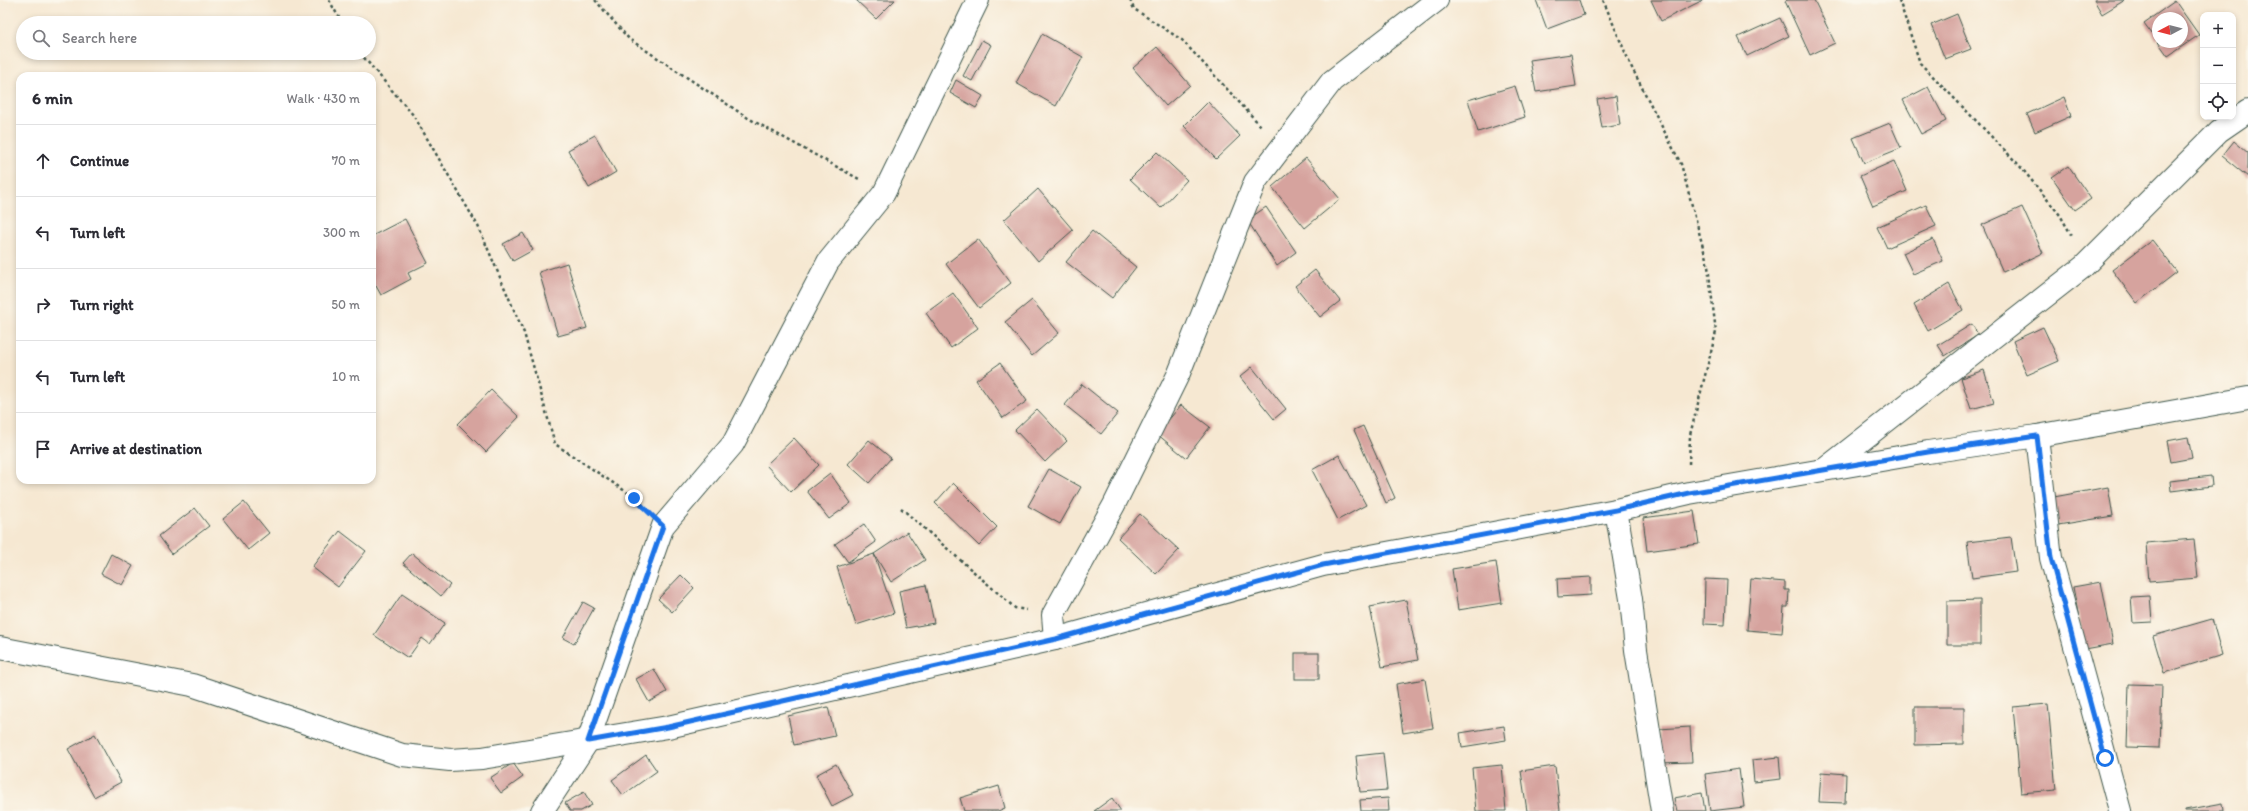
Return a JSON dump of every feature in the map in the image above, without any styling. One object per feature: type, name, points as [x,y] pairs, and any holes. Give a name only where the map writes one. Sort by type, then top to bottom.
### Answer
[{"type":"street","points":[[542,811],[588,741],[663,526],[733,444],[828,262],[884,193],[978,0]]},
{"type":"street","points":[[1056,639],[1053,615],[1114,505],[1179,373],[1256,182],[1332,81],[1437,0]]},
{"type":"street","points":[[1823,471],[2083,267],[2219,131],[2248,111]]},
{"type":"street","points":[[0,648],[192,685],[402,755],[450,760],[482,758],[668,727],[1056,639],[1323,565],[1616,510],[1689,493],[1928,452],[2037,436],[2248,398]]},
{"type":"street","points":[[2037,436],[2051,558],[2120,811]]},
{"type":"street","points":[[1616,510],[1631,598],[1636,650],[1662,811]]},
{"type":"path","points":[[329,0],[338,16]]},
{"type":"path","points":[[595,0],[629,39],[748,118],[884,193]]},
{"type":"path","points":[[1130,0],[1134,9],[1182,40],[1282,148]]},
{"type":"path","points":[[1603,0],[1632,66],[1681,164],[1708,266],[1716,332],[1690,435],[1689,493]]},
{"type":"path","points":[[1899,0],[1920,63],[2019,165],[2060,215],[2076,242],[2083,267]]},
{"type":"path","points":[[366,60],[414,116],[478,226],[524,333],[555,444],[634,498],[663,526]]},
{"type":"path","points":[[901,508],[1015,608],[1053,615]]},
{"type":"building","points":[[856,0],[895,0],[876,19]]},
{"type":"building","points":[[1536,0],[1579,0],[1584,15],[1547,29]]},
{"type":"building","points":[[1651,0],[1703,0],[1661,21]]},
{"type":"building","points":[[1814,0],[1835,43],[1810,55],[1785,1]]},
{"type":"building","points":[[2094,0],[2125,0],[2102,14]]},
{"type":"building","points":[[2175,1],[2183,12],[2160,12]]},
{"type":"building","points":[[1957,14],[1971,49],[1945,59],[1931,25]]},
{"type":"building","points":[[2152,17],[2152,34],[2144,23]]},
{"type":"building","points":[[1780,18],[1789,36],[1747,56],[1738,37]]},
{"type":"building","points":[[2188,19],[2199,35],[2188,42]]},
{"type":"building","points":[[1042,34],[1083,57],[1056,106],[1016,83]]},
{"type":"building","points":[[982,40],[991,45],[972,81],[963,76]]},
{"type":"building","points":[[1157,47],[1190,85],[1166,106],[1133,68]]},
{"type":"building","points":[[2162,48],[2180,48],[2168,56]]},
{"type":"building","points":[[1571,54],[1576,86],[1536,92],[1530,60]]},
{"type":"building","points":[[956,80],[983,96],[976,108],[950,93]]},
{"type":"building","points":[[1515,86],[1525,117],[1478,132],[1468,100]]},
{"type":"building","points":[[1928,87],[1946,121],[1921,134],[1903,100]]},
{"type":"building","points":[[1616,96],[1620,125],[1602,128],[1597,99]]},
{"type":"building","points":[[2064,97],[2071,116],[2035,132],[2027,114]]},
{"type":"building","points":[[1208,102],[1240,136],[1216,159],[1184,126]]},
{"type":"building","points":[[1890,123],[1901,148],[1864,163],[1853,138]]},
{"type":"building","points":[[595,135],[616,172],[589,188],[568,150]]},
{"type":"building","points":[[2234,141],[2248,153],[2248,177],[2222,156]]},
{"type":"building","points":[[1157,152],[1187,180],[1161,208],[1130,179]]},
{"type":"building","points":[[1306,158],[1340,199],[1305,228],[1272,187]]},
{"type":"building","points":[[1894,161],[1907,191],[1873,206],[1860,176]]},
{"type":"building","points":[[2068,166],[2091,199],[2075,210],[2052,177]]},
{"type":"building","points":[[1038,189],[1073,230],[1038,261],[1004,220]]},
{"type":"building","points":[[1926,205],[1936,226],[1887,248],[1877,227]]},
{"type":"building","points":[[1266,207],[1296,252],[1277,266],[1247,220]]},
{"type":"building","points":[[2022,207],[2043,253],[2003,272],[1982,225]]},
{"type":"building","points":[[405,219],[428,263],[408,273],[411,279],[381,295],[376,286],[376,234]]},
{"type":"building","points":[[1092,231],[1136,267],[1112,298],[1066,262]]},
{"type":"building","points":[[523,233],[533,250],[513,261],[503,244]]},
{"type":"building","points":[[978,239],[1011,283],[979,308],[946,264]]},
{"type":"building","points":[[1933,239],[1943,261],[1913,274],[1903,253]]},
{"type":"building","points":[[2152,240],[2177,272],[2137,303],[2112,270]]},
{"type":"building","points":[[567,263],[587,328],[558,336],[539,272]]},
{"type":"building","points":[[1315,270],[1340,301],[1320,317],[1295,286]]},
{"type":"building","points":[[1949,284],[1963,310],[1928,331],[1914,305]]},
{"type":"building","points":[[953,293],[978,328],[951,348],[926,313]]},
{"type":"building","points":[[1032,300],[1059,333],[1032,356],[1005,322]]},
{"type":"building","points":[[1972,324],[1978,335],[1945,356],[1938,345]]},
{"type":"building","points":[[2043,327],[2059,361],[2027,375],[2013,341]]},
{"type":"building","points":[[1000,363],[1027,401],[1003,418],[976,380]]},
{"type":"building","points":[[1252,367],[1286,409],[1274,419],[1240,377]]},
{"type":"building","points":[[1984,370],[1994,403],[1971,409],[1961,378]]},
{"type":"building","points":[[1082,384],[1118,413],[1101,434],[1065,405]]},
{"type":"building","points":[[491,390],[519,417],[486,452],[458,424]]},
{"type":"building","points":[[1181,405],[1210,427],[1186,458],[1157,434]]},
{"type":"building","points":[[1037,409],[1067,441],[1045,462],[1015,430]]},
{"type":"building","points":[[1363,426],[1395,498],[1386,503],[1354,430]]},
{"type":"building","points":[[2188,437],[2192,458],[2171,462],[2167,441]]},
{"type":"building","points":[[794,438],[819,465],[791,492],[766,465]]},
{"type":"building","points":[[869,440],[891,458],[869,483],[848,464]]},
{"type":"building","points":[[1339,455],[1366,505],[1338,520],[1312,470]]},
{"type":"building","points":[[1049,469],[1081,487],[1060,524],[1028,506]]},
{"type":"building","points":[[830,473],[851,503],[829,519],[807,491]]},
{"type":"building","points":[[2211,476],[2212,486],[2171,491],[2170,481]]},
{"type":"building","points":[[953,483],[997,527],[979,546],[935,503]]},
{"type":"building","points":[[2108,487],[2113,516],[2058,525],[2054,497]]},
{"type":"building","points":[[244,502],[269,533],[248,550],[223,519]]},
{"type":"building","points":[[195,508],[209,526],[172,554],[159,536]]},
{"type":"building","points":[[1694,511],[1699,544],[1647,551],[1643,518]]},
{"type":"building","points":[[1140,514],[1179,550],[1156,574],[1118,538]]},
{"type":"building","points":[[864,524],[876,542],[848,562],[835,544]]},
{"type":"building","points":[[340,531],[366,551],[338,587],[312,567]]},
{"type":"building","points":[[907,532],[925,560],[891,582],[874,554]]},
{"type":"building","points":[[2011,537],[2016,572],[1972,578],[1967,542]]},
{"type":"building","points":[[2194,539],[2198,578],[2149,582],[2146,543]]},
{"type":"building","points":[[412,553],[450,585],[441,596],[403,563]]},
{"type":"building","points":[[111,554],[133,566],[122,585],[101,574]]},
{"type":"building","points":[[874,554],[894,613],[856,625],[837,567]]},
{"type":"building","points":[[1496,562],[1502,603],[1458,610],[1452,569]]},
{"type":"building","points":[[681,575],[694,588],[672,612],[658,599]]},
{"type":"building","points":[[1591,577],[1591,595],[1558,597],[1557,579]]},
{"type":"building","points":[[1705,579],[1727,580],[1725,625],[1704,624]]},
{"type":"building","points":[[1751,579],[1785,582],[1785,590],[1789,590],[1788,607],[1784,607],[1782,633],[1747,630]]},
{"type":"building","points":[[2101,582],[2113,644],[2085,649],[2073,587]]},
{"type":"building","points":[[926,585],[934,623],[906,628],[899,591]]},
{"type":"building","points":[[402,594],[445,623],[430,644],[422,638],[408,658],[374,635]]},
{"type":"building","points":[[2150,596],[2152,622],[2133,623],[2131,597]]},
{"type":"building","points":[[1406,600],[1418,660],[1382,667],[1370,607]]},
{"type":"building","points":[[1980,600],[1980,645],[1947,645],[1947,601]]},
{"type":"building","points":[[583,602],[594,608],[574,644],[563,638]]},
{"type":"building","points":[[2212,619],[2222,655],[2164,673],[2153,636]]},
{"type":"building","points":[[1295,653],[1319,653],[1319,679],[1295,679]]},
{"type":"building","points":[[654,669],[667,692],[649,702],[636,679]]},
{"type":"building","points":[[1425,679],[1433,728],[1403,733],[1396,684]]},
{"type":"building","points":[[2129,684],[2162,685],[2160,748],[2127,747]]},
{"type":"building","points":[[2048,704],[2056,790],[2021,793],[2013,707]]},
{"type":"building","points":[[828,707],[835,736],[794,745],[788,716]]},
{"type":"building","points":[[1915,707],[1964,707],[1964,744],[1915,745]]},
{"type":"building","points":[[1504,726],[1506,740],[1462,747],[1460,733]]},
{"type":"building","points":[[1690,727],[1692,762],[1660,763],[1659,729]]},
{"type":"building","points":[[95,734],[121,782],[94,797],[68,749]]},
{"type":"building","points":[[1383,753],[1387,790],[1360,792],[1356,756]]},
{"type":"building","points":[[646,755],[657,771],[623,795],[612,780]]},
{"type":"building","points":[[1779,757],[1781,779],[1754,782],[1752,760]]},
{"type":"building","points":[[513,763],[523,777],[501,793],[490,778]]},
{"type":"building","points":[[836,764],[853,795],[832,806],[816,775]]},
{"type":"building","points":[[1502,765],[1506,811],[1476,811],[1472,768]]},
{"type":"building","points":[[1555,766],[1560,811],[1527,811],[1521,771]]},
{"type":"building","points":[[1739,769],[1744,807],[1710,811],[1705,774]]},
{"type":"building","points":[[1821,772],[1846,774],[1845,803],[1819,802]]},
{"type":"building","points":[[999,786],[1005,808],[998,811],[964,811],[960,798]]},
{"type":"building","points":[[584,792],[592,805],[581,811],[570,811],[565,803]]},
{"type":"building","points":[[1702,793],[1705,811],[1677,811],[1674,798]]},
{"type":"building","points":[[1112,798],[1121,811],[1094,811]]},
{"type":"building","points":[[1388,798],[1389,811],[1361,811],[1360,800]]},
{"type":"building","points":[[2223,803],[2224,811],[2185,811],[2185,810]]},
{"type":"route","points":[[634,498],[663,526],[588,741],[668,727],[1056,639],[1323,565],[1616,510],[1689,493],[1928,452],[2037,436],[2051,558],[2105,758]]}]
